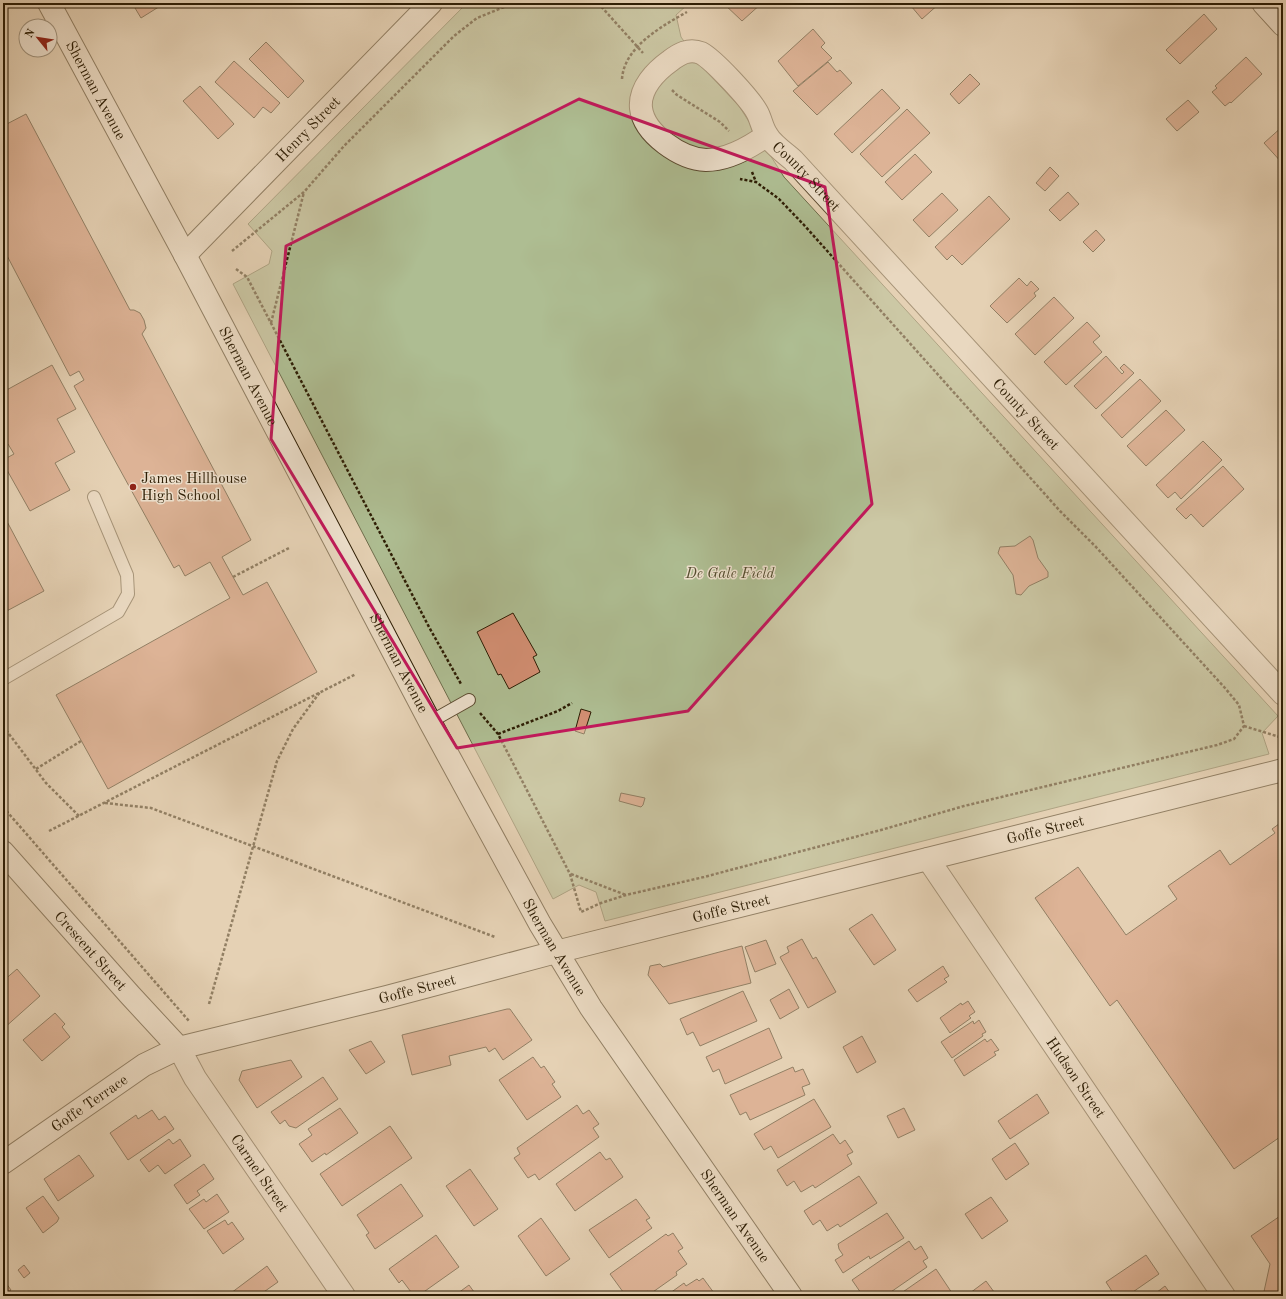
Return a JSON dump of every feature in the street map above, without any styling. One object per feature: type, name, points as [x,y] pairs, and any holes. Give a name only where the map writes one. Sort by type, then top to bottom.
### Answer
[{"type":"main road","name":"Sherman Avenue","points":[[49,3],[185,255],[430,722],[556,952],[596,1014],[791,1296]]},
{"type":"main road","name":"Henry Street","points":[[185,255],[431,3]]},
{"type":"main road","points":[[1263,3],[1283,25]]},
{"type":"main road","name":"County Street","points":[[767,135],[743,150],[725,157],[707,160],[692,158],[677,152],[666,144],[653,130],[646,120],[641,108],[642,94],[648,82],[668,63],[681,54],[691,51],[700,53],[712,60],[725,73],[757,112],[767,135],[798,166],[1283,694]]},
{"type":"main road","name":"Goffe Street","points":[[179,1048],[387,997],[556,952],[1283,770]]},
{"type":"main road","name":"Crescent Street","points":[[3,852],[179,1048]]},
{"type":"main road","name":"Hudson Street","points":[[928,859],[1224,1296]]},
{"type":"main road","name":"Goffe Terrace","points":[[3,1163],[144,1065],[179,1048]]},
{"type":"main road","name":"Carmel Street","points":[[179,1048],[195,1078],[344,1296]]},
{"type":"lane","points":[[3,679],[118,612],[128,594],[127,575],[94,497]]},
{"type":"lane","points":[[430,722],[469,700]]},
{"type":"path","points":[[232,251],[304,192],[344,146],[454,36],[477,18],[514,3]]},
{"type":"path","points":[[564,3],[575,6],[587,3]]},
{"type":"path","points":[[738,178],[756,182],[779,198],[804,225],[1055,505],[1096,547],[1225,688],[1239,705],[1244,726]]},
{"type":"path","points":[[271,323],[304,192]]},
{"type":"path","points":[[236,268],[247,278],[429,627],[469,700],[498,734],[570,874],[582,912],[601,903],[626,895],[866,834],[964,806],[1217,745],[1234,739],[1244,726]]},
{"type":"path","points":[[233,577],[289,548]]},
{"type":"path","points":[[49,831],[356,674]]},
{"type":"path","points":[[209,1004],[277,761],[293,729],[320,692]]},
{"type":"path","points":[[498,734],[552,714],[572,703]]},
{"type":"path","points":[[3,726],[46,783],[79,816]]},
{"type":"path","points":[[1244,726],[1283,738]]},
{"type":"path","points":[[36,769],[81,741]]},
{"type":"path","points":[[105,802],[151,808],[495,937]]},
{"type":"path","points":[[3,807],[206,1041]]},
{"type":"path","points":[[570,874],[626,895]]},
{"type":"highlighted area","points":[[579,99],[825,187],[872,504],[688,711],[457,748],[271,439],[286,246]]},
{"type":"green space","name":"De Gale Field","points":[[467,3],[685,3],[687,5],[676,15],[681,37],[703,68],[739,106],[784,177],[1278,716],[1262,733],[1269,754],[605,921],[596,892],[579,885],[553,899],[233,284],[269,264],[272,251],[248,224]]},
{"type":"building","points":[[132,3],[165,3],[141,18]]},
{"type":"building","points":[[723,3],[762,3],[742,21]]},
{"type":"building","points":[[906,3],[940,3],[922,19],[911,6],[909,7]]},
{"type":"building","points":[[1204,14],[1217,29],[1180,64],[1166,50]]},
{"type":"building","points":[[813,29],[825,43],[821,47],[832,58],[798,86],[778,61]]},
{"type":"building","points":[[266,42],[304,81],[288,98],[249,59]]},
{"type":"building","points":[[1246,57],[1262,74],[1231,103],[1230,102],[1225,106],[1212,92],[1217,88],[1215,86]]},
{"type":"building","points":[[234,61],[280,103],[271,113],[263,107],[254,118],[215,82]]},
{"type":"building","points":[[828,62],[837,72],[840,70],[852,83],[817,115],[793,91]]},
{"type":"building","points":[[970,74],[980,84],[959,104],[950,94]]},
{"type":"building","points":[[200,86],[234,124],[218,139],[183,101]]},
{"type":"building","points":[[882,89],[900,108],[852,153],[834,134]]},
{"type":"building","points":[[1188,100],[1199,112],[1177,131],[1166,119]]},
{"type":"building","points":[[907,109],[930,133],[882,177],[860,154]]},
{"type":"building","points":[[26,114],[130,310],[140,313],[144,320],[146,328],[142,334],[251,540],[222,557],[243,595],[267,582],[317,672],[108,789],[56,695],[230,598],[210,562],[185,576],[179,565],[174,568],[74,386],[84,380],[79,371],[70,376],[3,248],[3,126]]},
{"type":"building","points":[[1283,126],[1283,164],[1264,143]]},
{"type":"building","points":[[915,154],[932,172],[902,200],[885,182]]},
{"type":"building","points":[[1050,167],[1059,176],[1045,191],[1036,183]]},
{"type":"building","points":[[1068,192],[1079,204],[1060,221],[1049,210]]},
{"type":"building","points":[[942,193],[958,210],[929,237],[913,220]]},
{"type":"building","points":[[989,196],[1010,219],[962,265],[952,255],[947,260],[935,247]]},
{"type":"building","points":[[1096,230],[1105,240],[1093,252],[1083,242]]},
{"type":"building","points":[[1019,278],[1027,286],[1031,281],[1039,289],[1034,293],[1036,296],[1007,323],[990,306]]},
{"type":"building","points":[[1054,297],[1074,318],[1035,355],[1015,334]]},
{"type":"building","points":[[1087,322],[1100,336],[1093,342],[1102,352],[1066,385],[1044,362]]},
{"type":"building","points":[[1106,356],[1122,374],[1124,372],[1120,368],[1124,364],[1134,373],[1096,409],[1074,386]]},
{"type":"building","points":[[52,365],[76,409],[57,419],[75,452],[55,463],[70,490],[30,511],[3,463],[3,460],[14,454],[8,444],[3,447],[3,392]]},
{"type":"building","points":[[1140,379],[1161,401],[1122,438],[1101,415]]},
{"type":"building","points":[[1166,410],[1185,430],[1146,466],[1127,446]]},
{"type":"building","points":[[1203,441],[1222,460],[1181,499],[1175,492],[1168,498],[1156,485]]},
{"type":"building","points":[[1223,466],[1244,489],[1203,527],[1191,514],[1186,519],[1176,509]]},
{"type":"building","points":[[3,514],[44,591],[3,613]]},
{"type":"building","points":[[1030,536],[1033,540],[1038,558],[1048,572],[1048,577],[1029,586],[1021,595],[1016,594],[1013,575],[998,553],[1000,547],[1015,546]]},
{"type":"building","points":[[513,613],[537,655],[533,657],[540,672],[509,689],[501,674],[498,675],[477,632]]},
{"type":"building","points":[[581,709],[591,712],[584,734],[575,731]]},
{"type":"building","points":[[621,793],[645,798],[643,805],[641,807],[619,801]]},
{"type":"building","points":[[1283,821],[1283,1142],[1280,1137],[1234,1169],[1117,1000],[1110,1006],[1035,898],[1078,867],[1126,935],[1177,899],[1168,886],[1220,850],[1230,865],[1275,833],[1272,829]]},
{"type":"building","points":[[872,914],[896,950],[874,965],[849,929]]},
{"type":"building","points":[[802,939],[813,959],[816,957],[836,992],[808,1008],[780,957],[789,952],[787,947]]},
{"type":"building","points":[[766,940],[776,964],[755,972],[745,947]]},
{"type":"building","points":[[742,946],[751,983],[669,1004],[648,975],[650,966],[660,964],[663,967]]},
{"type":"building","points":[[943,966],[949,976],[944,979],[947,982],[917,1002],[908,990]]},
{"type":"building","points":[[17,969],[40,996],[3,1029],[3,981]]},
{"type":"building","points":[[789,989],[799,1008],[780,1019],[770,1000]]},
{"type":"building","points":[[743,991],[757,1021],[700,1046],[693,1032],[687,1035],[680,1019]]},
{"type":"building","points":[[968,1001],[975,1012],[969,1016],[971,1018],[950,1033],[940,1018],[961,1003],[962,1005]]},
{"type":"building","points":[[510,1009],[532,1040],[503,1060],[495,1048],[489,1052],[486,1047],[449,1056],[451,1065],[412,1075],[402,1035]]},
{"type":"building","points":[[55,1013],[65,1024],[62,1027],[70,1037],[42,1061],[23,1040]]},
{"type":"building","points":[[979,1020],[986,1032],[982,1034],[983,1036],[952,1058],[941,1042],[973,1021],[974,1024]]},
{"type":"building","points":[[769,1028],[782,1058],[725,1084],[719,1069],[713,1072],[706,1057]]},
{"type":"building","points":[[862,1036],[876,1062],[857,1073],[843,1047]]},
{"type":"building","points":[[985,1039],[987,1042],[991,1039],[999,1050],[994,1052],[996,1055],[964,1076],[954,1060]]},
{"type":"building","points":[[371,1041],[385,1062],[366,1074],[349,1050]]},
{"type":"building","points":[[533,1057],[541,1068],[544,1066],[555,1082],[552,1084],[561,1097],[527,1120],[499,1080]]},
{"type":"building","points":[[291,1060],[302,1077],[257,1108],[239,1080],[242,1071]]},
{"type":"building","points":[[793,1067],[795,1072],[803,1069],[810,1084],[802,1087],[805,1095],[750,1120],[746,1112],[740,1115],[730,1095]]},
{"type":"building","points":[[323,1077],[338,1099],[296,1128],[289,1126],[285,1120],[280,1124],[271,1112]]},
{"type":"building","points":[[1037,1094],[1049,1113],[1010,1139],[998,1121]]},
{"type":"building","points":[[814,1099],[831,1127],[778,1158],[771,1146],[764,1150],[754,1134]]},
{"type":"building","points":[[577,1105],[583,1114],[589,1110],[599,1124],[593,1128],[599,1137],[539,1180],[535,1174],[528,1178],[514,1158],[520,1154],[517,1148]]},
{"type":"building","points":[[340,1108],[358,1133],[326,1155],[325,1153],[312,1162],[299,1144],[312,1135],[308,1129]]},
{"type":"building","points":[[904,1108],[915,1130],[898,1138],[887,1116]]},
{"type":"building","points":[[152,1110],[159,1120],[165,1116],[174,1129],[128,1160],[110,1133],[136,1115],[138,1119]]},
{"type":"building","points":[[390,1126],[412,1158],[342,1206],[320,1174]]},
{"type":"building","points":[[833,1134],[840,1144],[845,1140],[853,1152],[847,1155],[852,1164],[815,1188],[813,1185],[801,1192],[794,1181],[787,1186],[777,1170]]},
{"type":"building","points":[[169,1139],[173,1144],[180,1139],[191,1156],[165,1174],[158,1165],[149,1172],[140,1160]]},
{"type":"building","points":[[1015,1143],[1029,1164],[1006,1180],[992,1159]]},
{"type":"building","points":[[600,1152],[606,1160],[610,1158],[623,1177],[575,1211],[556,1184]]},
{"type":"building","points":[[79,1155],[94,1176],[58,1201],[44,1179]]},
{"type":"building","points":[[204,1164],[214,1179],[197,1191],[200,1195],[187,1204],[174,1185]]},
{"type":"building","points":[[470,1169],[498,1209],[474,1226],[446,1186]]},
{"type":"building","points":[[859,1176],[877,1203],[840,1227],[838,1224],[827,1231],[820,1220],[813,1225],[804,1211]]},
{"type":"building","points":[[401,1184],[423,1216],[375,1249],[366,1235],[369,1233],[357,1215]]},
{"type":"building","points":[[217,1194],[229,1212],[204,1229],[189,1209],[204,1199],[206,1202]]},
{"type":"building","points":[[43,1196],[59,1218],[57,1222],[43,1233],[26,1208]]},
{"type":"building","points":[[991,1197],[1008,1221],[982,1239],[965,1214]]},
{"type":"building","points":[[636,1199],[650,1218],[646,1220],[652,1228],[609,1258],[589,1230]]},
{"type":"building","points":[[887,1213],[904,1238],[870,1259],[869,1256],[843,1273],[835,1260],[843,1255],[838,1244]]},
{"type":"building","points":[[1283,1214],[1283,1296],[1263,1296],[1270,1264],[1251,1236]]},
{"type":"building","points":[[541,1218],[570,1259],[546,1276],[518,1236]]},
{"type":"building","points":[[225,1220],[228,1225],[232,1222],[244,1239],[223,1254],[207,1231]]},
{"type":"building","points":[[673,1233],[683,1248],[678,1251],[687,1264],[676,1272],[677,1275],[650,1294],[648,1291],[641,1296],[626,1296],[610,1274],[666,1234],[668,1236]]},
{"type":"building","points":[[436,1235],[459,1267],[418,1296],[414,1296],[402,1280],[399,1283],[389,1269]]},
{"type":"building","points":[[909,1241],[915,1250],[921,1246],[928,1258],[923,1261],[927,1267],[885,1296],[863,1296],[852,1280]]},
{"type":"building","points":[[1146,1255],[1159,1274],[1127,1296],[1115,1296],[1106,1282]]},
{"type":"building","points":[[24,1265],[30,1273],[24,1278],[18,1270]]},
{"type":"building","points":[[267,1266],[278,1282],[258,1296],[227,1296]]},
{"type":"building","points":[[936,1269],[954,1296],[897,1296]]},
{"type":"building","points":[[703,1278],[714,1293],[710,1296],[666,1296],[684,1283],[686,1286],[697,1279],[699,1281]]},
{"type":"building","points":[[3,1279],[11,1290],[3,1295]]},
{"type":"building","points":[[986,1281],[997,1296],[966,1296]]},
{"type":"building","points":[[469,1285],[477,1296],[454,1296]]},
{"type":"building","points":[[1165,1286],[1172,1296],[1152,1296]]},
{"type":"place","name":"James Hillhouse High School","points":[[133,487]]}]
